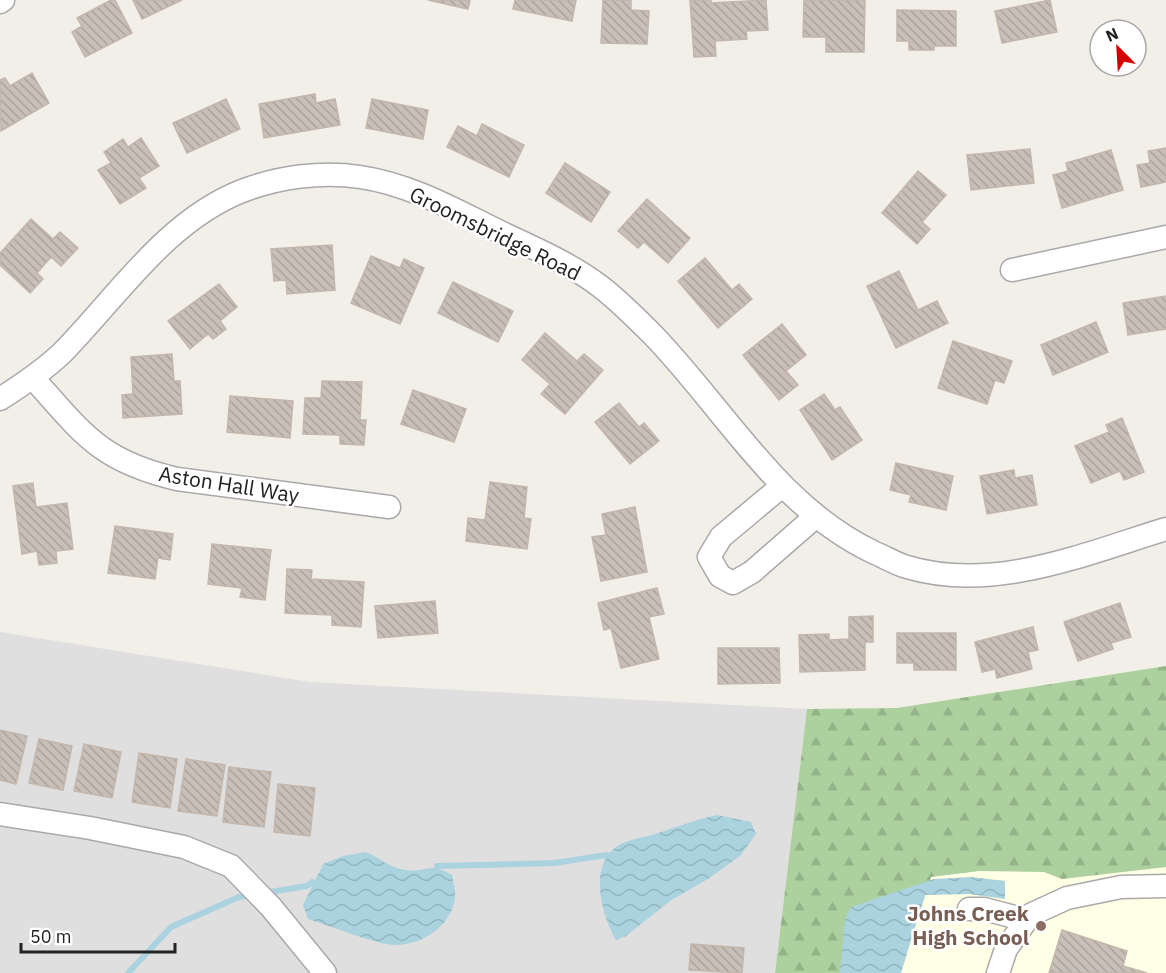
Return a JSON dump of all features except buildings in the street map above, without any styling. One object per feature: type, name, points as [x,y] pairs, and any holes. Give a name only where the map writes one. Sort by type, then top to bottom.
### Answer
[{"type":"street","name":"Groomsbridge Road","points":[[0,399],[33,378],[60,354],[160,247],[205,208],[244,190],[281,179],[327,175],[360,177],[431,198],[550,256],[600,286],[652,334],[782,486],[815,516],[858,545],[906,567],[956,575],[1006,574],[1047,566],[1166,529]]},
{"type":"street","points":[[1012,270],[1166,237]]},
{"type":"street","name":"Aston Hall Way","points":[[33,378],[87,439],[116,459],[142,471],[177,479],[389,507]]},
{"type":"street","points":[[782,486],[721,537],[709,557],[720,576],[734,583],[752,572],[815,516]]},
{"type":"street","points":[[0,814],[90,828],[184,847],[231,866],[271,907],[325,973]]},
{"type":"street","points":[[998,973],[1005,949],[1030,915],[1067,898],[1121,887],[1166,886]]},
{"type":"street","points":[[969,909],[984,909],[1026,920]]},
{"type":"shaded area","points":[[0,632],[310,682],[807,709],[775,973],[0,973]]},
{"type":"shaded area","name":"Johns Creek High School","points":[[1166,867],[1166,973],[900,973],[931,877],[979,871],[1044,872],[1062,879]]},
{"type":"green space","points":[[1166,666],[1166,867],[1062,879],[1044,872],[979,871],[931,877],[900,973],[775,973],[807,709],[897,708]]},
{"type":"water","points":[[717,815],[751,822],[756,834],[740,856],[708,879],[670,901],[626,936],[616,940],[606,918],[600,892],[602,866],[607,856],[625,842]]},
{"type":"water","points":[[366,852],[400,869],[413,871],[433,868],[452,875],[455,898],[448,918],[441,926],[433,933],[414,942],[393,945],[363,938],[308,919],[303,905],[323,864],[343,856]]},
{"type":"water","points":[[971,877],[1005,881],[1005,899],[969,894],[925,895],[901,973],[840,973],[845,919],[851,907],[934,879]]},
{"type":"waterway","points":[[437,866],[554,863],[607,855]]},
{"type":"waterway","points":[[264,893],[307,886],[312,882]]},
{"type":"waterway","points":[[128,973],[171,927],[239,897],[251,895]]},
{"type":"place","name":"Johns Creek High School","points":[[1041,926]]}]
